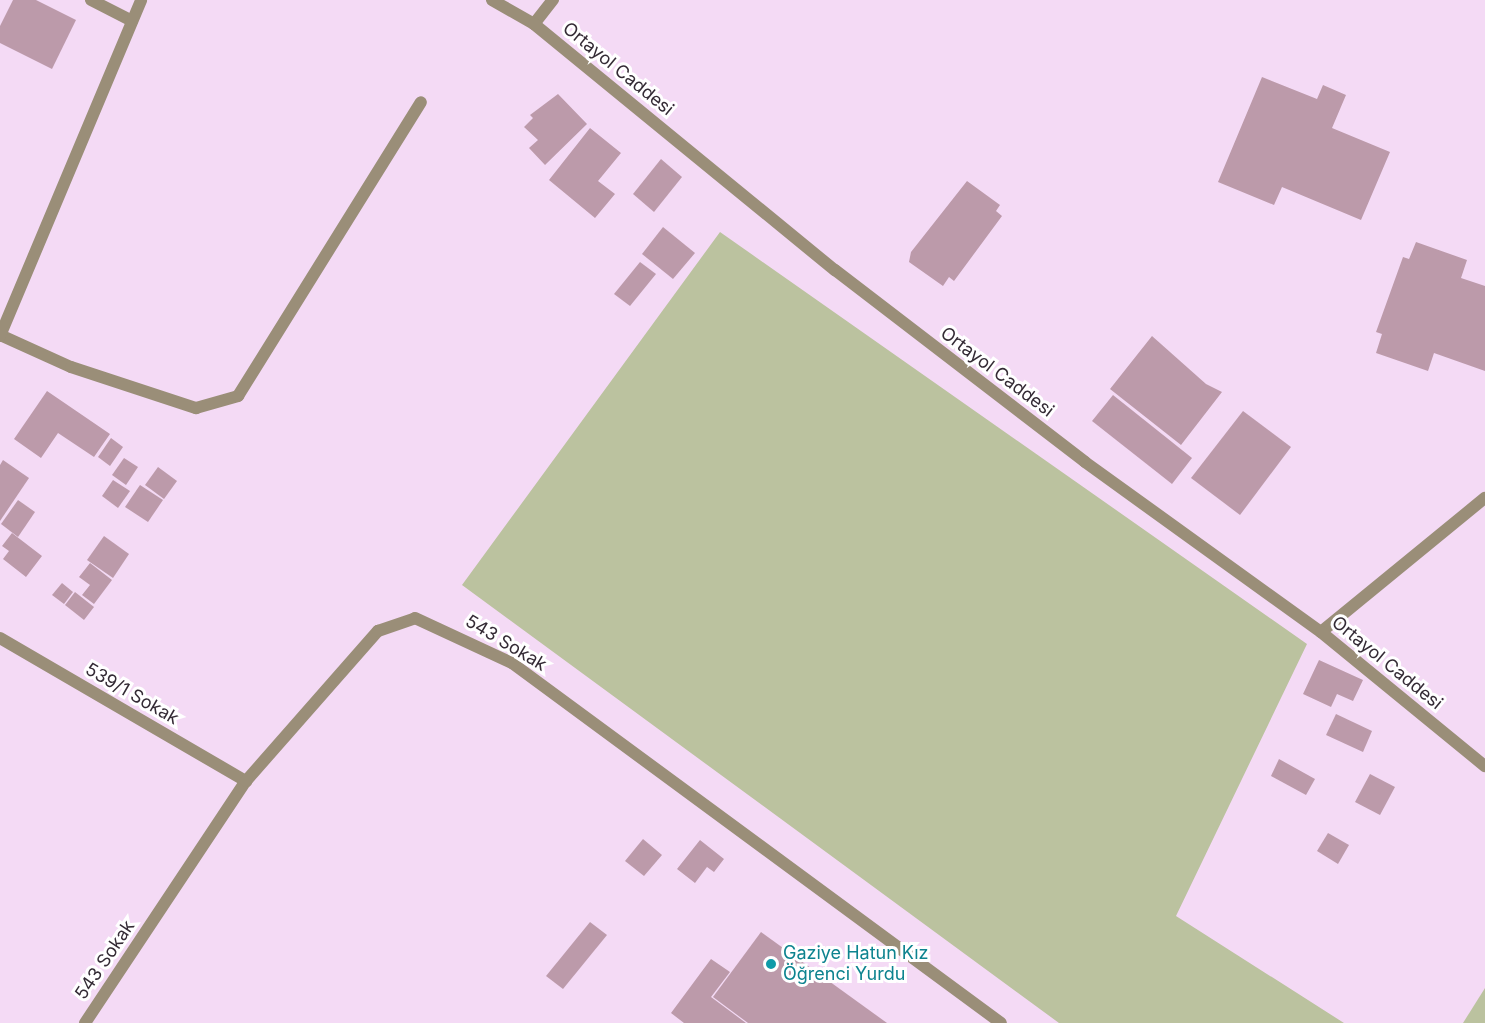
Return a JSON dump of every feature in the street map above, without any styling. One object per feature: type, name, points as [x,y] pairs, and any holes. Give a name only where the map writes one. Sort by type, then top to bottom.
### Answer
[{"type":"street","points":[[91,0],[132,21]]},
{"type":"street","points":[[141,0],[0,336],[71,367],[196,408],[238,396],[421,102]]},
{"type":"street","name":"Ortayol Caddesi","points":[[492,0],[534,24],[844,277],[1085,462],[1321,632],[1485,766]]},
{"type":"street","points":[[534,24],[553,0]]},
{"type":"street","points":[[1321,632],[1485,498]]},
{"type":"street","name":"543 Sokak","points":[[85,1023],[246,781],[378,631],[415,618],[512,663],[1001,1023]]},
{"type":"street","name":"539/1 Sokak","points":[[0,638],[246,781]]},
{"type":"green space","points":[[720,232],[1307,644],[1176,916],[1344,1023],[1059,1023],[462,585]]},
{"type":"green space","points":[[1485,988],[1485,1023],[1463,1023]]},
{"type":"building","points":[[13,0],[36,0],[76,20],[52,69],[0,43],[0,26]]},
{"type":"building","points":[[1262,77],[1317,99],[1323,85],[1346,95],[1332,128],[1390,152],[1361,220],[1282,187],[1274,205],[1218,182]]},
{"type":"building","points":[[558,94],[587,124],[545,165],[529,148],[538,140],[524,127],[533,118],[530,115]]},
{"type":"building","points":[[590,128],[621,153],[598,181],[615,194],[595,218],[549,180]]},
{"type":"building","points":[[661,159],[682,177],[654,212],[633,194]]},
{"type":"building","points":[[967,181],[1000,205],[996,211],[1002,216],[954,281],[949,277],[943,286],[909,262],[911,252]]},
{"type":"building","points":[[663,227],[695,253],[673,279],[642,254]]},
{"type":"building","points":[[1416,242],[1467,260],[1461,278],[1485,286],[1485,371],[1434,353],[1428,371],[1376,353],[1382,334],[1376,332],[1403,257],[1409,259]]},
{"type":"building","points":[[640,262],[656,274],[630,306],[614,294]]},
{"type":"building","points":[[1152,336],[1206,384],[1222,392],[1181,445],[1110,389]]},
{"type":"building","points":[[47,391],[110,434],[94,457],[58,433],[41,458],[14,439]]},
{"type":"building","points":[[1113,395],[1192,458],[1172,484],[1092,421]]},
{"type":"building","points":[[1243,411],[1291,447],[1240,515],[1191,478]]},
{"type":"building","points":[[111,438],[123,447],[110,466],[98,457]]},
{"type":"building","points":[[124,458],[138,467],[126,485],[112,475]]},
{"type":"building","points":[[3,460],[29,478],[0,521],[0,465]]},
{"type":"building","points":[[158,467],[177,481],[164,499],[145,485]]},
{"type":"building","points":[[113,480],[130,491],[118,508],[102,496]]},
{"type":"building","points":[[140,485],[163,500],[148,522],[125,507]]},
{"type":"building","points":[[18,500],[35,512],[18,537],[1,524]]},
{"type":"building","points":[[12,533],[42,556],[26,577],[3,559],[9,551],[2,546]]},
{"type":"building","points":[[104,536],[129,554],[113,578],[87,560]]},
{"type":"building","points":[[90,563],[112,580],[94,604],[82,595],[90,585],[79,577]]},
{"type":"building","points":[[62,583],[73,592],[64,604],[52,595]]},
{"type":"building","points":[[75,592],[94,607],[84,620],[65,605]]},
{"type":"building","points":[[1319,660],[1363,680],[1353,701],[1337,694],[1331,707],[1303,694]]},
{"type":"building","points":[[1336,714],[1372,731],[1363,752],[1326,735]]},
{"type":"building","points":[[1279,759],[1315,779],[1306,795],[1271,776]]},
{"type":"building","points":[[1370,774],[1395,787],[1380,815],[1355,802]]},
{"type":"building","points":[[1328,833],[1349,845],[1338,864],[1317,851]]},
{"type":"building","points":[[643,839],[662,855],[644,876],[625,861]]},
{"type":"building","points":[[700,840],[724,859],[714,872],[707,867],[695,883],[677,869]]},
{"type":"building","points":[[590,922],[607,935],[563,989],[546,976]]},
{"type":"building","name":"Gaziye Hatun Kız Öğrenci Yurdu","points":[[761,932],[887,1023],[748,1023],[713,997]]},
{"type":"building","points":[[711,959],[730,972],[711,997],[746,1023],[684,1023],[671,1013]]},
{"type":"place","name":"Gaziye Hatun Kız Öğrenci Yurdu","points":[[771,964]]}]
